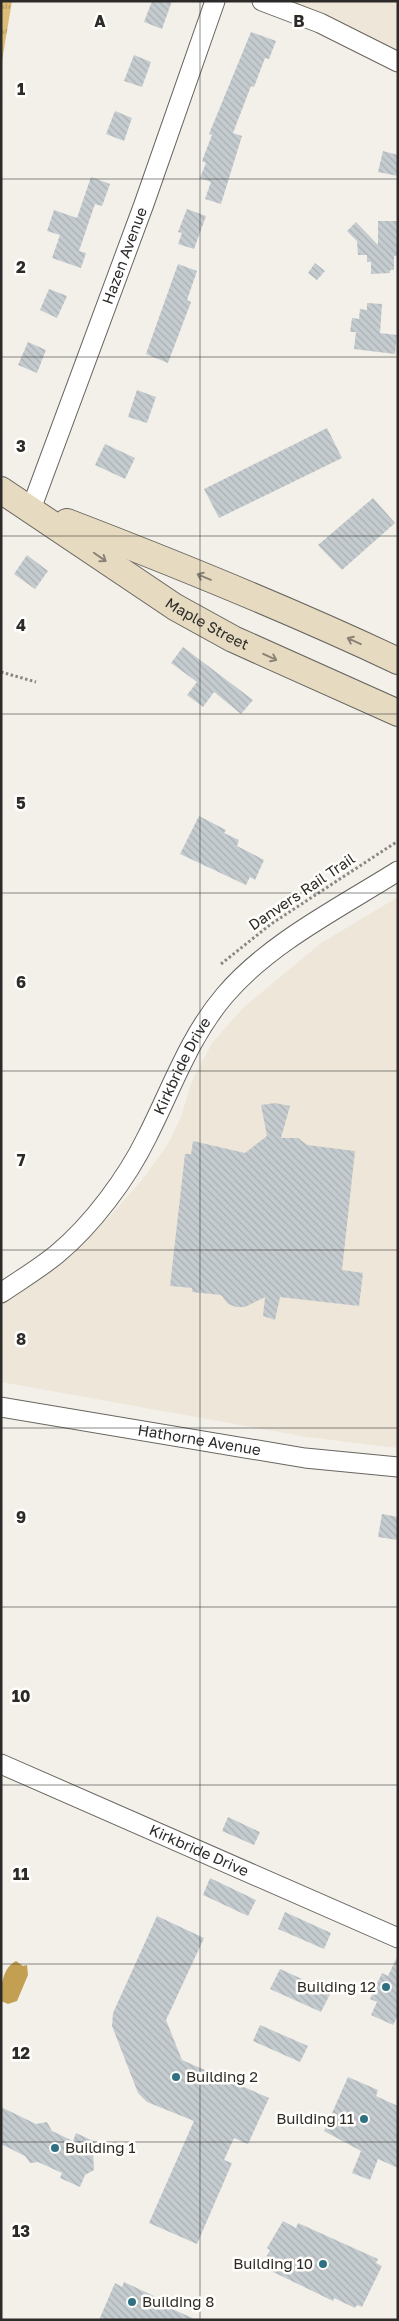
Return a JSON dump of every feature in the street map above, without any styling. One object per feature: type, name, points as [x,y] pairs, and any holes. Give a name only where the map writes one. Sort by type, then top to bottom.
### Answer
[{"type":"main road","name":"Maple Street","points":[[1,490],[174,607],[233,639],[398,713]]},
{"type":"main road","name":"Maple Street","points":[[31,509],[146,553],[339,633],[398,662]]},
{"type":"street","name":"Hazen Avenue","points":[[31,509],[144,204],[215,1]]},
{"type":"street","points":[[262,1],[320,23],[398,62]]},
{"type":"street","name":"Kirkbride Drive","points":[[1,1293],[59,1253],[97,1212],[129,1169],[147,1137],[185,1055],[207,1018],[226,994],[272,952],[398,871]]},
{"type":"street","name":"Hathorne Avenue","points":[[1,1407],[306,1458],[398,1467]]},
{"type":"street","name":"Kirkbride Drive","points":[[1,1764],[398,1938]]},
{"type":"path","points":[[1,672],[36,682]]},
{"type":"path","name":"Danvers Rail Trail","points":[[221,964],[271,924],[398,841]]},
{"type":"shaded area","points":[[279,1],[398,1],[398,54]]},
{"type":"shaded area","points":[[398,897],[398,1448],[307,1437],[1,1382],[1,1303],[21,1292],[111,1215],[142,1180],[168,1144],[181,1117],[192,1081],[212,1043],[244,1007],[321,943]]},
{"type":"shaded area","points":[[16,1961],[23,1966],[27,1965],[28,1975],[17,2001],[8,2004],[1,2001],[2,1984],[8,1968]]},
{"type":"green space","points":[[1,1],[12,1],[1,67]]},
{"type":"building","points":[[152,1],[172,1],[162,29],[144,22]]},
{"type":"building","points":[[251,32],[276,41],[269,59],[265,58],[254,87],[251,86],[233,133],[242,136],[221,204],[205,199],[211,182],[200,178],[206,163],[202,161],[212,135],[209,134]]},
{"type":"building","points":[[134,55],[151,62],[142,87],[124,81]]},
{"type":"building","points":[[115,111],[132,118],[124,141],[106,134]]},
{"type":"building","points":[[383,151],[398,155],[398,176],[378,172]]},
{"type":"building","points":[[91,177],[110,184],[102,206],[95,204],[79,251],[86,253],[81,268],[52,258],[60,235],[47,231],[54,210],[77,218]]},
{"type":"building","points":[[187,209],[206,216],[194,249],[178,244],[182,233],[178,232]]},
{"type":"building","points":[[378,221],[398,221],[398,256],[394,256],[394,270],[390,270],[390,273],[371,274],[371,262],[367,262],[367,255],[358,255],[357,241],[347,231],[356,222],[378,245]]},
{"type":"building","points":[[315,263],[325,271],[317,280],[308,273]]},
{"type":"building","points":[[178,264],[197,271],[187,300],[191,302],[168,363],[146,354]]},
{"type":"building","points":[[49,289],[67,296],[57,318],[40,310]]},
{"type":"building","points":[[367,303],[382,304],[380,333],[397,335],[395,354],[354,349],[356,332],[350,332],[352,318],[359,319],[360,309],[367,310]]},
{"type":"building","points":[[28,342],[46,350],[37,373],[18,365]]},
{"type":"building","points":[[137,390],[156,397],[147,423],[128,417]]},
{"type":"building","points":[[327,428],[342,458],[219,518],[204,489]]},
{"type":"building","points":[[105,444],[135,458],[125,479],[95,465]]},
{"type":"building","points":[[373,498],[395,523],[342,570],[318,545]]},
{"type":"building","points":[[27,555],[48,571],[35,589],[14,574]]},
{"type":"building","points":[[183,647],[253,700],[241,714],[214,692],[203,707],[187,695],[197,682],[171,663]]},
{"type":"building","points":[[199,816],[226,830],[224,833],[239,840],[237,846],[264,860],[255,880],[250,877],[246,885],[180,854]]},
{"type":"building","points":[[275,1103],[290,1106],[281,1138],[298,1138],[307,1145],[355,1151],[342,1270],[363,1273],[359,1306],[280,1297],[275,1320],[263,1316],[265,1297],[245,1307],[236,1307],[228,1304],[221,1295],[192,1292],[192,1288],[170,1286],[185,1154],[191,1154],[193,1141],[245,1153],[267,1136],[261,1105]]},
{"type":"building","points":[[382,1514],[398,1517],[398,1540],[378,1537]]},
{"type":"building","points":[[228,1817],[260,1832],[254,1845],[222,1831]]},
{"type":"building","points":[[210,1878],[256,1900],[248,1916],[203,1895]]},
{"type":"building","points":[[285,1912],[331,1933],[324,1949],[278,1929]]},
{"type":"building","name":"Building 2","points":[[157,1916],[204,1938],[166,2020],[182,2060],[269,2098],[248,2144],[234,2138],[224,2160],[232,2163],[197,2244],[149,2223],[194,2121],[147,2102],[138,2093],[112,2026],[113,2013]]},
{"type":"building","name":"Building 12","points":[[398,1955],[398,2015],[393,2025],[371,2015],[377,2002],[370,1999],[382,1973],[388,1976]]},
{"type":"building","points":[[280,1969],[331,1992],[321,2012],[270,1989]]},
{"type":"building","points":[[260,2025],[308,2046],[300,2062],[253,2041]]},
{"type":"building","name":"Building 11","points":[[348,2077],[378,2090],[376,2096],[398,2106],[398,2168],[378,2159],[370,2180],[352,2173],[361,2151],[324,2131]]},
{"type":"building","name":"Building 1","points":[[1,2107],[36,2124],[47,2122],[52,2131],[73,2141],[76,2133],[104,2146],[93,2152],[94,2170],[85,2175],[80,2187],[60,2178],[62,2173],[38,2162],[30,2163],[25,2156],[1,2144]]},
{"type":"building","name":"Building 10","points":[[283,2221],[296,2228],[298,2223],[378,2259],[376,2263],[382,2266],[362,2307],[357,2305],[355,2308],[334,2298],[333,2301],[269,2270],[271,2267],[263,2263],[270,2250],[267,2248]]},
{"type":"building","name":"Building 8","points":[[124,2282],[173,2305],[172,2309],[197,2320],[99,2320],[115,2283],[122,2287]]},
{"type":"place","name":"Building 12","points":[[386,1987]]},
{"type":"place","name":"Building 2","points":[[176,2077]]},
{"type":"place","name":"Building 11","points":[[364,2119]]},
{"type":"place","name":"Building 1","points":[[55,2148]]},
{"type":"place","name":"Building 10","points":[[323,2264]]},
{"type":"place","name":"Building 8","points":[[132,2302]]}]
